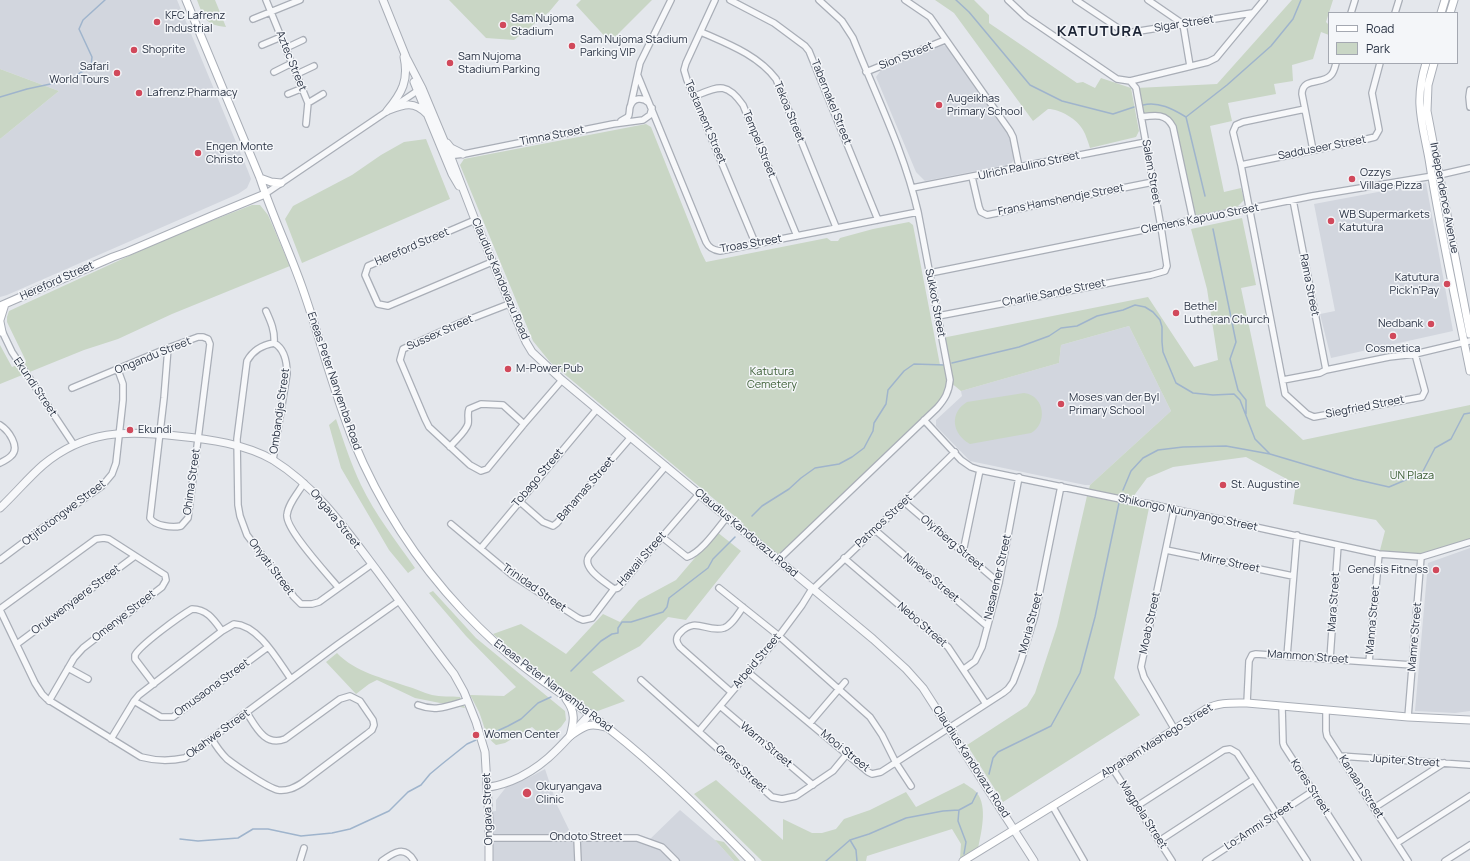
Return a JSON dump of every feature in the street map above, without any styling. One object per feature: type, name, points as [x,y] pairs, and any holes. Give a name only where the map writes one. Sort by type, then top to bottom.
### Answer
[{"type":"main road","name":"Eneas Peter Nanyemba Road","points":[[186,0],[260,178],[302,287],[353,439],[372,483],[396,525],[444,590],[478,627],[512,657],[610,729],[671,783],[751,861]]},
{"type":"main road","points":[[1441,12],[1445,0]]},
{"type":"main road","points":[[1450,12],[1454,0]]},
{"type":"main road","name":"Independence Avenue","points":[[1426,64],[1419,88],[1419,105],[1440,226],[1467,341],[1470,372]]},
{"type":"main road","name":"Independence Avenue","points":[[1434,64],[1428,85],[1427,110],[1470,334]]},
{"type":"main road","points":[[260,178],[268,182],[281,184]]},
{"type":"main road","name":"Hereford Street","points":[[2,305],[113,257],[126,248],[167,230],[265,194]]},
{"type":"main road","points":[[1,330],[0,321],[2,305]]},
{"type":"main road","points":[[563,694],[570,704],[574,714],[574,723],[570,736]]},
{"type":"main road","name":"Abraham Mashego Street","points":[[963,861],[1053,807],[1214,705],[1224,702],[1408,717],[1470,720]]},
{"type":"main road","points":[[570,736],[589,725],[597,725],[610,729]]},
{"type":"street","name":"Aztec Street","points":[[266,0],[308,103],[306,124]]},
{"type":"street","points":[[253,19],[300,0]]},
{"type":"street","name":"Claudius Kandovazu Road","points":[[382,0],[420,89],[444,140],[452,174],[469,204]]},
{"type":"street","points":[[613,124],[628,117],[642,59],[671,0]]},
{"type":"street","name":"Testament Street","points":[[715,0],[701,32],[692,47],[685,67],[687,80],[695,96],[756,245]]},
{"type":"street","name":"Tabernakel Street","points":[[730,0],[774,23],[805,46],[809,51],[878,220]]},
{"type":"street","name":"Sukkot Street","points":[[778,560],[942,403],[949,390],[950,380],[918,212],[912,188],[893,134],[853,38],[842,21],[819,0]]},
{"type":"street","points":[[905,0],[930,17],[1010,131],[1013,137],[1019,167]]},
{"type":"street","points":[[1008,0],[1026,17],[1092,63],[1117,79],[1130,81],[1208,62],[1216,58],[1264,0]]},
{"type":"street","name":"Sigar Street","points":[[1076,0],[1124,32],[1128,33],[1252,13]]},
{"type":"street","points":[[1148,0],[1183,24],[1190,66]]},
{"type":"street","points":[[1351,12],[1355,0]]},
{"type":"street","points":[[1395,12],[1399,0]]},
{"type":"street","name":"Tekoa Street","points":[[701,32],[750,56],[766,67],[776,79],[836,227]]},
{"type":"street","points":[[262,45],[281,37]]},
{"type":"street","points":[[286,48],[303,40]]},
{"type":"street","name":"Sion Street","points":[[866,72],[946,40]]},
{"type":"street","points":[[387,111],[397,99],[403,88],[405,70],[401,45]]},
{"type":"street","points":[[274,72],[292,63]]},
{"type":"street","points":[[1313,150],[1302,94],[1304,86],[1308,83],[1329,77],[1333,73],[1336,64]]},
{"type":"street","name":"Sadduseer Street","points":[[1242,165],[1370,139],[1376,135],[1379,130],[1372,93],[1380,64]]},
{"type":"street","points":[[297,74],[314,66]]},
{"type":"street","name":"Troas Street","points":[[638,76],[708,246],[715,251],[756,245],[836,227],[918,212]]},
{"type":"street","name":"Salem Street","points":[[1130,81],[1136,88],[1167,266]]},
{"type":"street","name":"Tempel Street","points":[[695,96],[721,87],[729,90],[740,100],[797,236]]},
{"type":"street","points":[[288,94],[303,88]]},
{"type":"street","name":"Claudius Kandovazu Road","points":[[420,89],[428,116],[447,156],[457,172],[509,304],[528,347],[543,364],[879,644],[914,677],[1034,861]]},
{"type":"street","name":"Hereford Street","points":[[265,194],[420,89]]},
{"type":"street","points":[[1470,90],[1468,97],[1470,107]]},
{"type":"street","points":[[308,103],[323,94]]},
{"type":"street","points":[[630,112],[634,118],[643,120],[650,115],[651,106],[643,99],[631,104]]},
{"type":"street","points":[[387,111],[401,105],[409,104],[422,110],[428,116]]},
{"type":"street","points":[[1305,109],[1247,121],[1236,125],[1234,130],[1283,380],[1389,357],[1415,354],[1467,341]]},
{"type":"street","points":[[1141,117],[1157,114],[1170,121],[1173,126],[1193,220]]},
{"type":"street","name":"Timna Street","points":[[447,156],[464,154],[613,124],[643,120],[657,123]]},
{"type":"street","points":[[444,140],[452,148],[464,154],[456,162],[457,172]]},
{"type":"street","name":"Ulrich Paulino Street","points":[[912,188],[1146,142]]},
{"type":"street","name":"Clemens Kapuuo Street","points":[[930,273],[1293,200],[1440,175],[1470,168]]},
{"type":"street","name":"Frans Hamshendje Street","points":[[972,177],[979,207],[981,212],[987,215],[1153,182]]},
{"type":"street","name":"Rama Street","points":[[1293,200],[1326,370]]},
{"type":"street","name":"Hereford Street","points":[[475,220],[368,266],[365,275],[370,288],[378,304],[388,306],[492,262]]},
{"type":"street","name":"Charlie Sande Street","points":[[938,316],[1162,272],[1165,271],[1167,266]]},
{"type":"street","name":"Sussex Street","points":[[509,304],[460,323],[411,345],[403,349],[401,352],[400,360],[429,427],[470,465],[481,471],[487,469],[562,380]]},
{"type":"street","points":[[237,446],[246,361],[256,349],[266,344],[274,343],[275,336],[272,324],[266,311]]},
{"type":"street","name":"Ekundi Street","points":[[1,330],[15,357],[74,445]]},
{"type":"street","name":"Ongandu Street","points":[[72,388],[168,348],[198,337],[203,337],[208,339],[210,344],[198,438]]},
{"type":"street","name":"Ombandje Street","points":[[273,460],[287,374],[287,363],[283,353],[279,346],[274,343]]},
{"type":"street","points":[[159,434],[168,348]]},
{"type":"street","name":"Siegfried Street","points":[[1283,380],[1287,396],[1307,414],[1314,416],[1422,397],[1425,391],[1415,354]]},
{"type":"street","name":"Otjitotongwe Street","points":[[0,560],[108,480],[112,474],[116,463],[124,393],[123,384],[118,370]]},
{"type":"street","points":[[450,447],[468,424],[468,409],[481,404],[503,405],[524,424]]},
{"type":"street","name":"Tobago Street","points":[[481,548],[597,409]]},
{"type":"street","name":"Shikongo Nuunyango Street","points":[[924,420],[966,464],[980,470],[1379,554],[1421,557],[1470,542]]},
{"type":"street","points":[[0,425],[14,442],[15,449],[12,456],[0,463]]},
{"type":"street","name":"Ongava Street","points":[[0,508],[44,465],[74,445],[94,437],[119,434],[159,434],[217,440],[273,460],[304,483],[321,499],[372,564],[454,674],[464,692],[476,722],[484,752],[487,787],[489,861]]},
{"type":"street","name":"Ohima Street","points":[[159,434],[150,518],[155,523],[171,526],[181,526],[188,518],[198,438]]},
{"type":"street","name":"Bahamas Street","points":[[519,501],[543,522],[553,526],[558,523],[631,437]]},
{"type":"street","name":"Onyati Street","points":[[237,446],[238,505],[241,523],[247,535],[301,604],[307,605],[316,603],[372,564]]},
{"type":"street","name":"Patmos Street","points":[[812,589],[955,452]]},
{"type":"street","name":"Hawaii Street","points":[[666,466],[587,559],[588,567],[592,571],[614,589],[621,585],[699,494]]},
{"type":"street","points":[[963,552],[980,470]]},
{"type":"street","name":"Nasarener Street","points":[[964,669],[975,661],[982,647],[999,583],[1019,477]]},
{"type":"street","points":[[304,483],[288,509],[286,518],[288,524],[299,539],[338,588]]},
{"type":"street","name":"Moria Street","points":[[948,728],[986,704],[1010,686],[1021,661],[1035,615],[1061,486]]},
{"type":"street","name":"Olyfberg Street","points":[[904,502],[999,583]]},
{"type":"street","name":"Moab Street","points":[[1174,510],[1141,667],[1144,677],[1175,730]]},
{"type":"street","points":[[662,537],[687,557],[692,556],[727,517]]},
{"type":"street","name":"Trinidad Street","points":[[450,524],[512,575],[583,620],[592,618],[614,589]]},
{"type":"street","name":"Nineve Street","points":[[875,530],[987,626]]},
{"type":"street","points":[[1287,656],[1297,536]]},
{"type":"street","name":"Omenye Street","points":[[0,610],[96,539],[109,539],[164,574],[166,579],[165,582],[153,594],[83,648],[74,658],[49,701]]},
{"type":"street","name":"Mara Street","points":[[1330,659],[1338,545]]},
{"type":"street","name":"Mirre Street","points":[[1166,550],[1293,576]]},
{"type":"street","name":"Manna Street","points":[[1369,662],[1379,554]]},
{"type":"street","name":"Orukwenyaere Street","points":[[17,644],[135,556]]},
{"type":"street","name":"Mamre Street","points":[[1408,717],[1421,557]]},
{"type":"street","name":"Nebo Street","points":[[844,558],[948,646],[986,704]]},
{"type":"street","points":[[719,588],[778,636],[870,717],[911,786]]},
{"type":"street","name":"Arbeid Street","points":[[699,731],[778,636],[802,605],[812,589]]},
{"type":"street","name":"Okahwe Street","points":[[0,610],[40,691],[49,701],[142,756],[176,760],[185,758],[212,739],[399,601]]},
{"type":"street","points":[[731,692],[680,647],[676,639],[678,635],[690,625],[720,628],[730,625],[743,607]]},
{"type":"street","points":[[154,684],[138,663],[135,655],[142,647],[181,616],[192,609],[204,611],[210,615],[222,631]]},
{"type":"street","points":[[111,739],[139,695],[222,631],[234,624],[244,626],[257,634],[292,679]]},
{"type":"street","name":"Omusaona Street","points":[[134,701],[161,717],[173,718],[268,647]]},
{"type":"street","name":"Mammon Street","points":[[1246,703],[1250,658],[1252,655],[1259,654],[1412,665]]},
{"type":"street","points":[[68,668],[88,679]]},
{"type":"street","name":"Mooi Street","points":[[748,672],[872,774],[881,772],[896,763],[948,728]]},
{"type":"street","name":"Grens Street","points":[[641,680],[772,797],[782,799],[789,798],[813,785],[833,771],[847,754]]},
{"type":"street","points":[[810,723],[845,682]]},
{"type":"street","points":[[212,739],[228,760],[266,785],[275,789],[286,790],[294,788],[302,783],[372,730],[374,725],[373,720],[360,701],[350,696],[340,699],[285,739],[280,741],[270,741],[265,738],[247,713]]},
{"type":"street","points":[[418,705],[429,709],[443,707],[466,700]]},
{"type":"street","name":"Warm Street","points":[[720,706],[813,785]]},
{"type":"street","name":"Kores Street","points":[[1282,706],[1284,746],[1358,861]]},
{"type":"street","name":"Kanaan Street","points":[[1326,710],[1326,734],[1408,861]]},
{"type":"street","points":[[487,787],[499,786],[532,771],[552,756],[590,714]]},
{"type":"street","points":[[1137,806],[1227,749],[1234,750],[1307,861]]},
{"type":"street","name":"Jupiter Street","points":[[1340,756],[1470,765]]},
{"type":"street","points":[[1374,808],[1444,763]]},
{"type":"street","name":"Magpela Street","points":[[1113,769],[1172,861]]},
{"type":"street","points":[[1159,841],[1254,779]]},
{"type":"street","name":"Lo-Ammi Street","points":[[1206,861],[1313,791]]},
{"type":"street","points":[[1397,843],[1470,796]]},
{"type":"street","points":[[1053,807],[1084,861]]},
{"type":"street","name":"Ondoto Street","points":[[489,838],[637,838],[662,847],[676,861]]},
{"type":"street","points":[[577,838],[578,861]]},
{"type":"street","points":[[1444,861],[1470,845]]},
{"type":"street","points":[[300,861],[304,848]]},
{"type":"street","points":[[382,861],[394,853],[402,851],[410,855],[414,861]]},
{"type":"shaded area","points":[[0,0],[177,0],[251,179],[247,188],[238,194],[0,297],[0,139],[59,91],[0,69]]},
{"type":"shaded area","name":"Augeikhas Primary School","points":[[942,45],[947,46],[1009,133],[1014,159],[1011,164],[925,181],[916,172],[876,77],[881,70]]},
{"type":"shaded area","points":[[1426,183],[1453,331],[1331,358],[1320,314],[1335,311],[1314,204]]},
{"type":"shaded area","name":"Moses van der Byl Primary School","points":[[1129,326],[1171,411],[1090,485],[970,461],[936,426],[936,420],[962,396],[961,391],[1059,363],[1061,345]]},
{"type":"shaded area","points":[[1470,548],[1470,711],[1455,713],[1415,711],[1428,563]]},
{"type":"shaded area","points":[[545,769],[557,805],[573,838],[648,841],[680,810],[715,840],[734,861],[489,861],[489,812],[496,811],[496,800],[507,786]]},
{"type":"green space","points":[[197,0],[215,0],[226,27],[219,26],[206,20]]},
{"type":"green space","name":"Sam Nujoma Stadium","points":[[449,0],[559,0],[549,12],[514,40],[486,38]]},
{"type":"green space","points":[[581,0],[652,0],[610,42],[576,5]]},
{"type":"green space","points":[[935,0],[974,0],[989,15],[989,23],[1077,83],[1083,82],[1095,88],[1101,78],[1131,88],[1139,131],[1136,137],[1090,148],[1085,134],[1077,122],[1063,113],[1053,109],[1048,109],[1033,121],[954,13]]},
{"type":"green space","points":[[1292,0],[1333,0],[1326,22],[1328,24],[1328,35],[1321,32],[1313,59],[1292,65],[1293,81],[1274,84],[1276,94],[1228,103],[1232,121],[1210,126],[1224,192],[1241,188],[1244,200],[1237,207],[1192,216],[1173,127],[1165,118],[1141,117],[1136,88],[1217,84]]},
{"type":"green space","points":[[0,69],[59,91],[0,139]]},
{"type":"green space","name":"Katutura Cemetery","points":[[646,124],[651,127],[706,262],[827,238],[831,241],[838,241],[840,238],[873,229],[909,222],[913,225],[940,365],[946,365],[942,338],[1148,297],[1194,367],[1218,360],[1207,289],[1191,229],[1242,218],[1256,285],[1241,288],[1266,406],[1303,440],[1470,405],[1470,542],[1426,556],[1379,554],[1385,531],[1376,520],[1293,504],[1296,484],[1246,457],[1173,467],[1147,478],[1130,501],[1088,493],[1090,485],[1171,411],[1129,326],[1061,345],[1059,363],[961,391],[950,382],[946,397],[778,560],[740,528],[744,524],[550,362],[533,341],[460,165],[464,159]]},
{"type":"green space","points":[[426,139],[450,199],[302,263],[285,219],[293,206],[352,175],[381,155],[404,142]]},
{"type":"green space","points":[[252,205],[260,205],[268,215],[290,266],[172,314],[118,339],[84,350],[0,384],[0,345],[12,367],[26,361],[7,322],[9,311],[170,237]]},
{"type":"green space","points":[[1024,393],[1037,399],[1042,411],[1040,424],[1031,433],[970,444],[959,435],[956,429],[955,417],[961,407],[967,402]]},
{"type":"green space","points":[[336,419],[361,485],[386,527],[415,568],[408,573],[389,550],[341,468],[329,425]]},
{"type":"green space","points":[[1087,496],[1149,508],[1114,678],[1140,715],[1003,802],[967,745],[1027,706],[1035,693],[1057,626]]},
{"type":"green space","points":[[717,532],[741,551],[686,620],[668,617],[640,646],[592,672],[625,701],[595,712],[537,671],[493,634],[521,624],[566,654],[603,614],[620,622],[639,600],[676,580]]},
{"type":"green space","points":[[433,591],[476,638],[565,711],[566,720],[561,727],[546,739],[532,727],[505,743],[496,745],[492,742],[485,730],[479,712],[470,695],[504,696],[516,687],[466,636],[429,593]]},
{"type":"green space","points":[[337,653],[352,665],[379,677],[432,695],[460,697],[465,708],[415,698],[377,680],[356,694],[326,662]]},
{"type":"green space","points":[[716,780],[783,840],[783,819],[812,833],[822,833],[836,829],[844,819],[870,810],[906,792],[916,807],[964,783],[977,793],[982,805],[983,820],[978,849],[960,859],[961,844],[952,829],[867,856],[866,861],[762,861],[694,794]]},
{"type":"green space","points":[[715,840],[724,842],[740,861],[734,861]]},
{"type":"waterway","points":[[0,97],[27,89],[69,80],[91,66],[92,57],[79,29],[83,20],[105,0]]},
{"type":"waterway","points":[[956,0],[969,12],[1030,85],[1062,101],[1113,114],[1134,107]]},
{"type":"waterway","points":[[1186,117],[1227,85],[1271,46],[1293,19],[1301,0]]},
{"type":"waterway","points":[[1143,105],[1160,105],[1186,117],[1205,196]]},
{"type":"waterway","points":[[1213,229],[1236,342],[1230,359],[1238,390],[1246,400],[1246,414]]},
{"type":"waterway","points":[[952,363],[1019,347],[1049,336],[1061,328],[1077,326],[1097,316],[1123,310],[1135,305],[1145,307],[1153,312],[1160,320],[1162,327],[1163,352],[1176,383],[1193,393],[1213,395],[1234,394],[1240,400],[1255,439],[1270,454]]},
{"type":"waterway","points":[[752,516],[762,506],[789,489],[815,468],[839,464],[864,448],[873,431],[874,423],[886,404],[888,390],[904,371],[914,364],[945,365]]},
{"type":"waterway","points":[[1123,490],[1131,471],[1143,458],[1158,450],[1183,447],[1226,446],[1270,454],[1354,479],[1389,487],[1422,473],[1435,448],[1451,439],[1464,414],[1470,413]]},
{"type":"waterway","points":[[989,774],[993,758],[998,752],[1051,726],[1080,673],[1095,617],[1119,503]]},
{"type":"waterway","points":[[571,671],[601,641],[612,634],[618,633],[618,628],[622,622],[631,622],[663,612],[667,607],[669,598],[708,568],[713,559],[735,537]]},
{"type":"waterway","points":[[495,732],[521,719],[538,703],[551,697]]},
{"type":"waterway","points":[[180,839],[198,841],[238,838],[253,829],[268,829],[301,836],[332,833],[350,829],[389,811],[408,792],[421,785],[430,774],[442,764],[467,744],[476,740]]},
{"type":"waterway","points":[[826,861],[850,840],[869,834],[906,818],[943,811],[959,810],[972,803],[977,793]]},
{"type":"waterway","points":[[959,810],[958,821],[966,842],[964,854]]},
{"type":"waterway","points":[[850,840],[856,850],[857,861]]},
{"type":"place","name":"KFC Lafrenz Industrial","points":[[157,22]]},
{"type":"place","name":"Sam Nujoma Stadium","points":[[503,25]]},
{"type":"place","name":"Sam Nujoma Stadium Parking VIP","points":[[572,46]]},
{"type":"place","name":"Shoprite","points":[[134,50]]},
{"type":"place","name":"Sam Nujoma Stadium Parking","points":[[450,63]]},
{"type":"place","name":"Safari World Tours","points":[[117,73]]},
{"type":"place","name":"Lafrenz Pharmacy","points":[[139,93]]},
{"type":"place","name":"Augeikhas Primary School","points":[[939,105]]},
{"type":"place","name":"Engen Monte Christo","points":[[198,153]]},
{"type":"place","name":"Ozzys Village Pizza","points":[[1352,179]]},
{"type":"place","name":"WB Supermarkets Katutura","points":[[1331,221]]},
{"type":"place","name":"Katutura Pick'n'Pay","points":[[1447,284]]},
{"type":"place","name":"Bethel Lutheran Church","points":[[1176,313]]},
{"type":"place","name":"Nedbank","points":[[1431,324]]},
{"type":"place","name":"Cosmetica","points":[[1393,336]]},
{"type":"place","name":"M-Power Pub","points":[[508,369]]},
{"type":"place","name":"Moses van der Byl Primary School","points":[[1061,404]]},
{"type":"place","name":"Ekundi","points":[[130,430]]},
{"type":"place","name":"St. Augustine","points":[[1223,485]]},
{"type":"place","name":"Genesis Fitness","points":[[1436,570]]},
{"type":"place","name":"Women Center","points":[[476,735]]},
{"type":"place","name":"Okuryangava Clinic","points":[[527,793]]},
{"type":"district","name":"KATUTURA","points":[[1100,32]]},
{"type":"park label","name":"UN Plaza","points":[[1412,476]]}]
